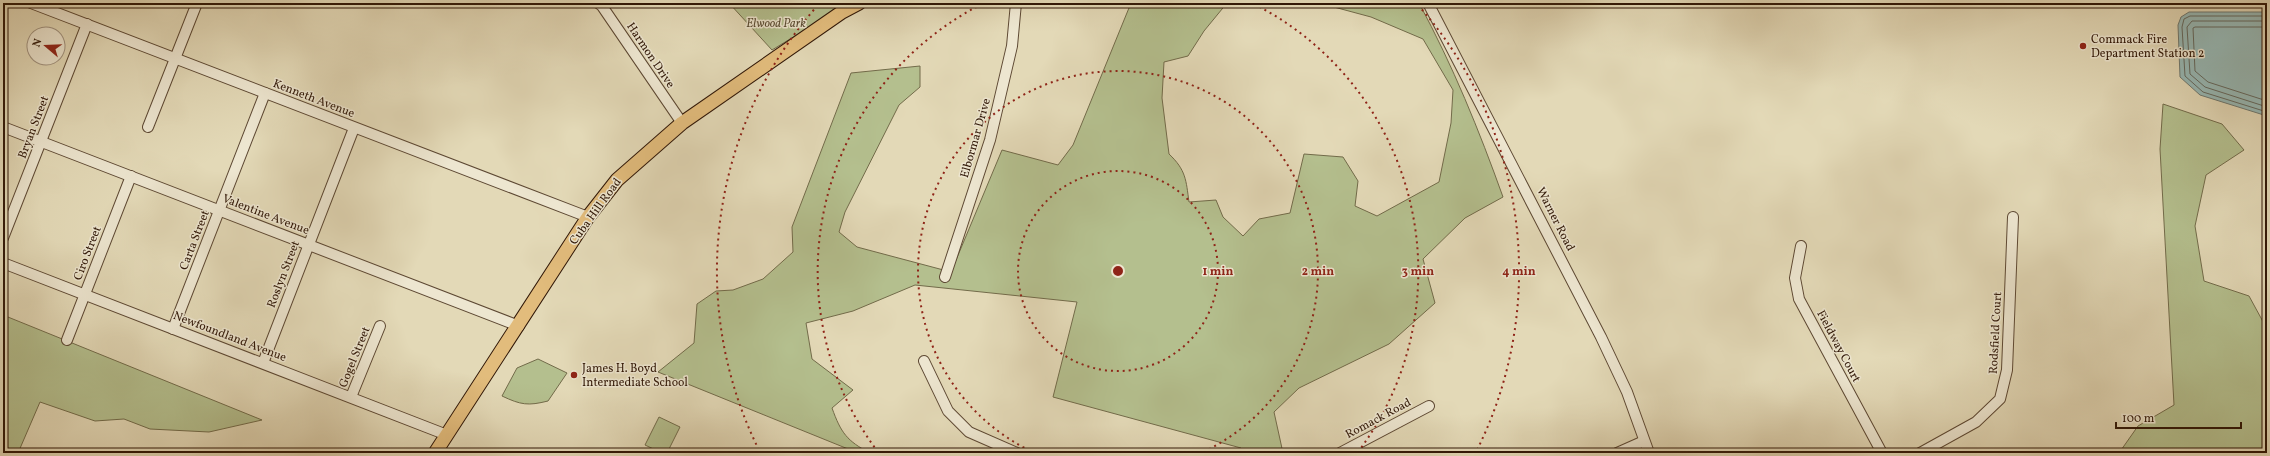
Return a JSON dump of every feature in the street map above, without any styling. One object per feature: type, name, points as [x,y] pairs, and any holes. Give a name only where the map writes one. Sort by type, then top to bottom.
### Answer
[{"type":"main road","name":"Cuba Hill Road","points":[[435,453],[519,326],[588,217],[616,180],[682,123],[842,12],[858,3]]},
{"type":"street","name":"Kenneth Avenue","points":[[31,3],[588,217]]},
{"type":"street","points":[[148,127],[197,3]]},
{"type":"street","name":"Harmon Drive","points":[[598,3],[602,6],[682,123]]},
{"type":"street","name":"Elbormar Drive","points":[[945,277],[990,140],[1012,46],[1016,3]]},
{"type":"street","name":"Warner Road","points":[[1428,3],[1601,336],[1627,392],[1649,453]]},
{"type":"street","name":"Bryan Street","points":[[3,238],[86,24]]},
{"type":"street","name":"Carta Street","points":[[173,329],[266,93]]},
{"type":"street","name":"Valentine Avenue","points":[[3,128],[519,326]]},
{"type":"street","name":"Roslyn Street","points":[[263,363],[354,128]]},
{"type":"street","name":"Ciro Street","points":[[67,340],[131,176]]},
{"type":"street","name":"Rodsfield Court","points":[[1920,453],[1976,422],[2000,399],[2007,370],[2013,217]]},
{"type":"street","name":"Fieldway Court","points":[[1801,246],[1795,278],[1799,298],[1882,453]]},
{"type":"street","name":"Newfoundland Avenue","points":[[3,263],[446,435]]},
{"type":"street","name":"Gogel Street","points":[[351,397],[380,326]]},
{"type":"street","points":[[924,361],[948,411],[969,432],[1017,453]]},
{"type":"street","name":"Romack Road","points":[[1340,453],[1429,406]]},
{"type":"street","points":[[1618,453],[1644,440]]},
{"type":"green space","name":"Elwood Park","points":[[729,3],[849,3],[772,50]]},
{"type":"green space","points":[[1131,3],[1227,3],[1204,31],[1188,56],[1164,62],[1162,98],[1169,154],[1182,170],[1187,187],[1189,202],[1216,200],[1223,217],[1243,236],[1259,219],[1290,213],[1304,154],[1343,157],[1358,181],[1355,206],[1377,216],[1439,182],[1451,123],[1453,90],[1423,39],[1371,17],[1319,3],[1419,3],[1465,98],[1503,197],[1465,218],[1423,259],[1435,303],[1389,344],[1299,388],[1274,412],[1283,453],[1243,453],[1241,448],[1053,397],[1077,302],[915,285],[853,311],[806,323],[812,359],[853,390],[832,408],[838,424],[850,440],[870,453],[858,453],[658,372],[694,343],[697,304],[716,291],[733,290],[763,279],[793,252],[792,227],[851,73],[920,66],[920,87],[899,105],[845,212],[839,232],[857,247],[951,272],[1002,150],[1058,165],[1073,145]]},
{"type":"green space","points":[[2163,104],[2222,124],[2244,150],[2206,175],[2195,226],[2204,281],[2249,296],[2267,329],[2267,453],[2119,453],[2138,426],[2174,405],[2160,149]]},
{"type":"green space","points":[[3,315],[262,420],[209,432],[150,429],[124,419],[95,421],[40,402],[18,453],[3,453]]},
{"type":"green space","points":[[538,359],[567,373],[548,401],[535,404],[525,404],[502,396],[517,368]]},
{"type":"green space","points":[[659,417],[680,427],[667,453],[662,453],[645,445]]},
{"type":"water","points":[[2189,12],[2267,12],[2267,116],[2200,95],[2180,77],[2178,25],[2181,17]]},
{"type":"place","name":"Commack Fire Department Station 2","points":[[2083,46]]},
{"type":"place","name":"James H. Boyd Intermediate School","points":[[574,375]]}]
